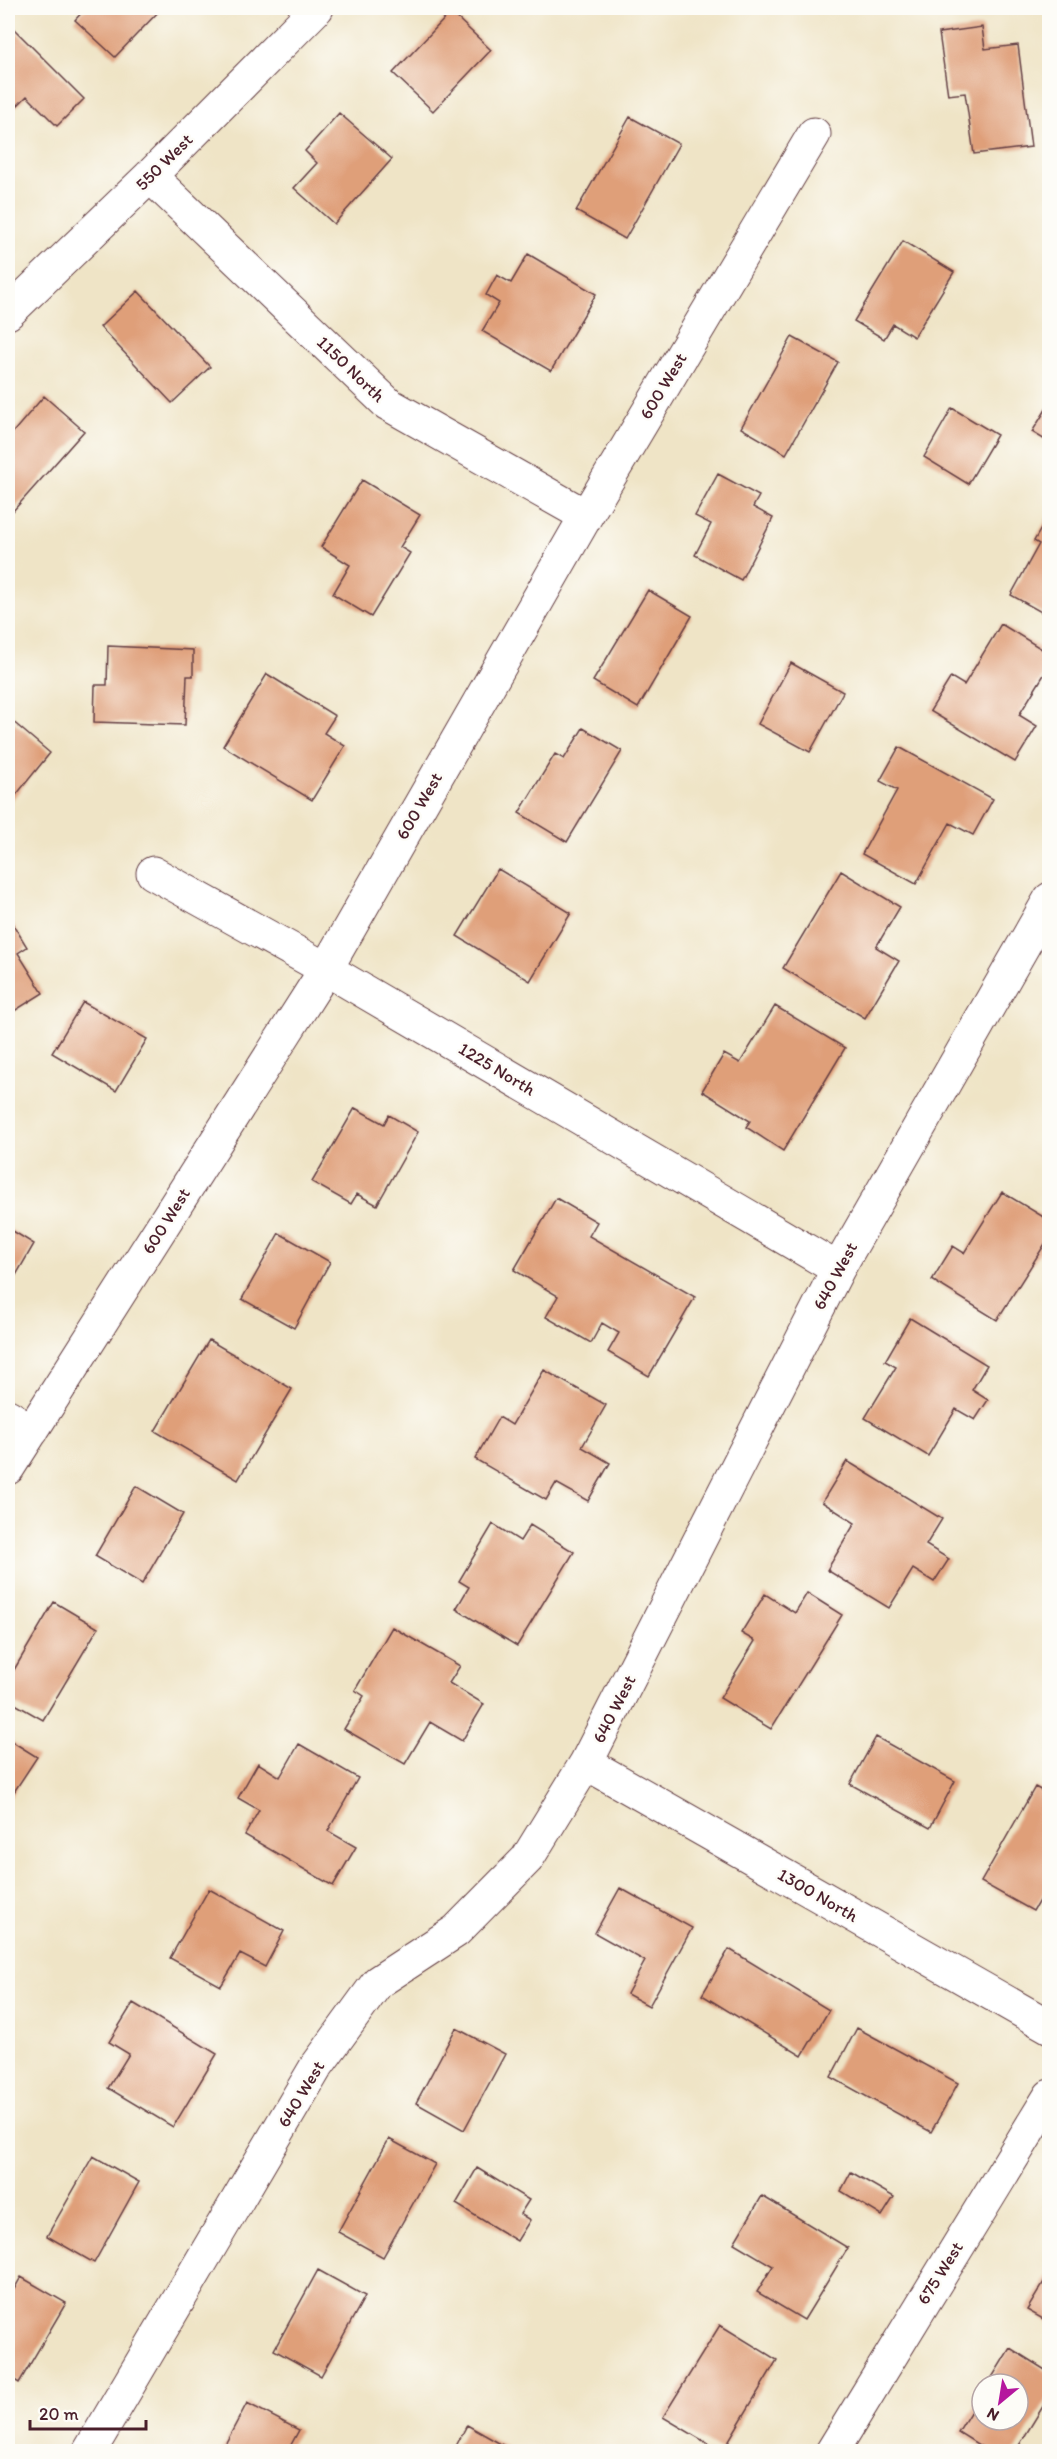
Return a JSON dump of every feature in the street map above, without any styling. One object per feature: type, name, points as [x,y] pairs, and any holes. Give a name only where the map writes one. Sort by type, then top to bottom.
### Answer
[{"type":"street","name":"550 West","points":[[8,313],[150,176],[317,8]]},
{"type":"street","name":"600 West","points":[[8,1468],[20,1424],[326,969],[586,516],[814,134]]},
{"type":"street","name":"1150 North","points":[[150,176],[388,404],[586,516]]},
{"type":"street","name":"1225 North","points":[[153,873],[326,969],[838,1269]]},
{"type":"street","name":"640 West","points":[[89,2451],[316,2067],[378,1982],[456,1930],[527,1859],[586,1762],[838,1269],[1050,899]]},
{"type":"street","name":"1300 North","points":[[586,1762],[1050,2027]]},
{"type":"street","name":"675 West","points":[[832,2451],[1050,2096]]},
{"type":"building","points":[[86,8],[162,8],[115,57],[75,20]]},
{"type":"building","points":[[451,12],[491,50],[433,111],[393,73]]},
{"type":"building","points":[[982,27],[985,49],[1018,45],[1031,147],[974,154],[965,93],[948,95],[939,33]]},
{"type":"building","points":[[14,29],[84,99],[57,126],[27,96],[8,115],[8,35]]},
{"type":"building","points":[[339,113],[392,159],[334,224],[294,188],[317,163],[305,151]]},
{"type":"building","points":[[630,117],[679,144],[625,239],[576,211]]},
{"type":"building","points":[[903,241],[954,272],[914,337],[893,324],[884,339],[854,321]]},
{"type":"building","points":[[528,254],[596,294],[551,371],[482,331],[499,303],[486,295],[497,275],[511,283]]},
{"type":"building","points":[[138,291],[210,367],[172,403],[100,327]]},
{"type":"building","points":[[792,337],[838,362],[786,454],[741,428]]},
{"type":"building","points":[[44,396],[84,431],[13,511],[8,507],[8,438]]},
{"type":"building","points":[[1050,403],[1050,443],[1032,432]]},
{"type":"building","points":[[952,408],[997,435],[968,484],[924,457]]},
{"type":"building","points":[[718,474],[759,496],[753,507],[773,518],[741,580],[695,555],[711,524],[695,516]]},
{"type":"building","points":[[362,480],[420,515],[400,547],[410,553],[371,617],[333,594],[350,565],[321,547]]},
{"type":"building","points":[[1050,513],[1050,617],[1011,595],[1039,544],[1034,541]]},
{"type":"building","points":[[648,590],[692,616],[638,708],[593,681]]},
{"type":"building","points":[[1001,624],[1050,654],[1050,665],[1019,715],[1037,726],[1015,762],[930,711],[951,677],[964,685]]},
{"type":"building","points":[[108,646],[193,650],[193,676],[187,676],[185,725],[94,722],[95,685],[107,685]]},
{"type":"building","points":[[791,663],[843,692],[810,752],[758,724]]},
{"type":"building","points":[[267,674],[335,716],[324,733],[345,746],[312,800],[223,746]]},
{"type":"building","points":[[11,720],[50,753],[8,805],[8,724]]},
{"type":"building","points":[[583,728],[622,751],[567,842],[519,813],[555,754],[564,759]]},
{"type":"building","points":[[899,747],[993,799],[973,835],[950,823],[916,884],[862,854],[897,790],[880,781]]},
{"type":"building","points":[[498,869],[571,913],[530,981],[457,936]]},
{"type":"building","points":[[841,871],[900,907],[876,947],[899,961],[865,1018],[783,968]]},
{"type":"building","points":[[8,916],[27,947],[18,953],[43,993],[8,1015]]},
{"type":"building","points":[[83,1002],[147,1039],[116,1091],[52,1053]]},
{"type":"building","points":[[775,1006],[845,1048],[783,1151],[746,1127],[750,1121],[702,1091],[724,1054],[740,1063]]},
{"type":"building","points":[[355,1108],[384,1124],[389,1115],[418,1132],[377,1205],[357,1194],[351,1204],[312,1182]]},
{"type":"building","points":[[1002,1192],[1050,1221],[1050,1236],[997,1320],[932,1280],[953,1246],[964,1253]]},
{"type":"building","points":[[556,1198],[597,1222],[589,1236],[695,1297],[649,1376],[608,1352],[619,1333],[602,1323],[591,1343],[546,1317],[558,1296],[514,1270]]},
{"type":"building","points":[[8,1228],[34,1244],[8,1289]]},
{"type":"building","points":[[279,1233],[330,1262],[294,1328],[242,1299]]},
{"type":"building","points":[[910,1318],[987,1365],[972,1390],[988,1400],[975,1420],[956,1409],[928,1456],[865,1418],[896,1367],[885,1361]]},
{"type":"building","points":[[209,1340],[292,1389],[238,1480],[155,1431]]},
{"type":"building","points":[[544,1370],[606,1405],[582,1447],[610,1463],[588,1501],[556,1483],[546,1500],[475,1459],[499,1417],[512,1425]]},
{"type":"building","points":[[847,1461],[942,1519],[926,1545],[949,1559],[934,1582],[913,1569],[889,1608],[827,1570],[855,1523],[822,1502]]},
{"type":"building","points":[[136,1486],[183,1514],[142,1584],[95,1556]]},
{"type":"building","points":[[493,1524],[520,1541],[530,1525],[574,1552],[517,1646],[456,1609],[469,1587],[459,1581]]},
{"type":"building","points":[[807,1593],[842,1615],[771,1729],[720,1698],[755,1641],[741,1633],[765,1594],[795,1613]]},
{"type":"building","points":[[54,1602],[98,1628],[43,1720],[8,1700],[8,1680]]},
{"type":"building","points":[[392,1627],[460,1666],[449,1683],[484,1704],[462,1741],[430,1722],[405,1764],[344,1729],[364,1696],[355,1690]]},
{"type":"building","points":[[876,1737],[955,1781],[930,1828],[850,1784]]},
{"type":"building","points":[[8,1739],[37,1757],[8,1801]]},
{"type":"building","points":[[299,1744],[358,1778],[328,1831],[356,1847],[333,1886],[245,1835],[259,1810],[238,1798],[258,1763],[280,1777]]},
{"type":"building","points":[[1035,1787],[1050,1795],[1050,1882],[1033,1911],[981,1882]]},
{"type":"building","points":[[620,1888],[692,1928],[649,2006],[627,1994],[645,1961],[595,1933]]},
{"type":"building","points":[[209,1889],[284,1931],[265,1967],[240,1954],[221,1986],[170,1958]]},
{"type":"building","points":[[729,1949],[829,2010],[802,2056],[702,1995]]},
{"type":"building","points":[[133,2003],[217,2054],[173,2127],[108,2088],[129,2054],[109,2042]]},
{"type":"building","points":[[456,2028],[505,2054],[464,2130],[416,2103]]},
{"type":"building","points":[[857,2028],[958,2083],[931,2132],[831,2077]]},
{"type":"building","points":[[389,2139],[435,2164],[383,2257],[338,2232]]},
{"type":"building","points":[[93,2156],[139,2182],[94,2263],[47,2236]]},
{"type":"building","points":[[477,2168],[529,2200],[520,2214],[530,2220],[517,2241],[456,2204]]},
{"type":"building","points":[[851,2172],[894,2197],[882,2216],[841,2191]]},
{"type":"building","points":[[762,2196],[848,2248],[804,2320],[757,2292],[773,2266],[734,2243]]},
{"type":"building","points":[[318,2270],[365,2296],[321,2376],[274,2350]]},
{"type":"building","points":[[1050,2272],[1050,2323],[1027,2310]]},
{"type":"building","points":[[21,2277],[66,2303],[19,2383],[8,2376],[8,2300]]},
{"type":"building","points":[[720,2325],[777,2360],[722,2452],[663,2417]]},
{"type":"building","points":[[1010,2348],[1050,2373],[1050,2395],[1030,2428],[1030,2372],[995,2372]]},
{"type":"building","points":[[247,2403],[299,2430],[287,2452],[221,2452]]},
{"type":"building","points":[[970,2412],[970,2432],[1027,2432],[1015,2452],[990,2452],[958,2432]]},
{"type":"building","points":[[467,2425],[515,2452],[453,2452]]}]
